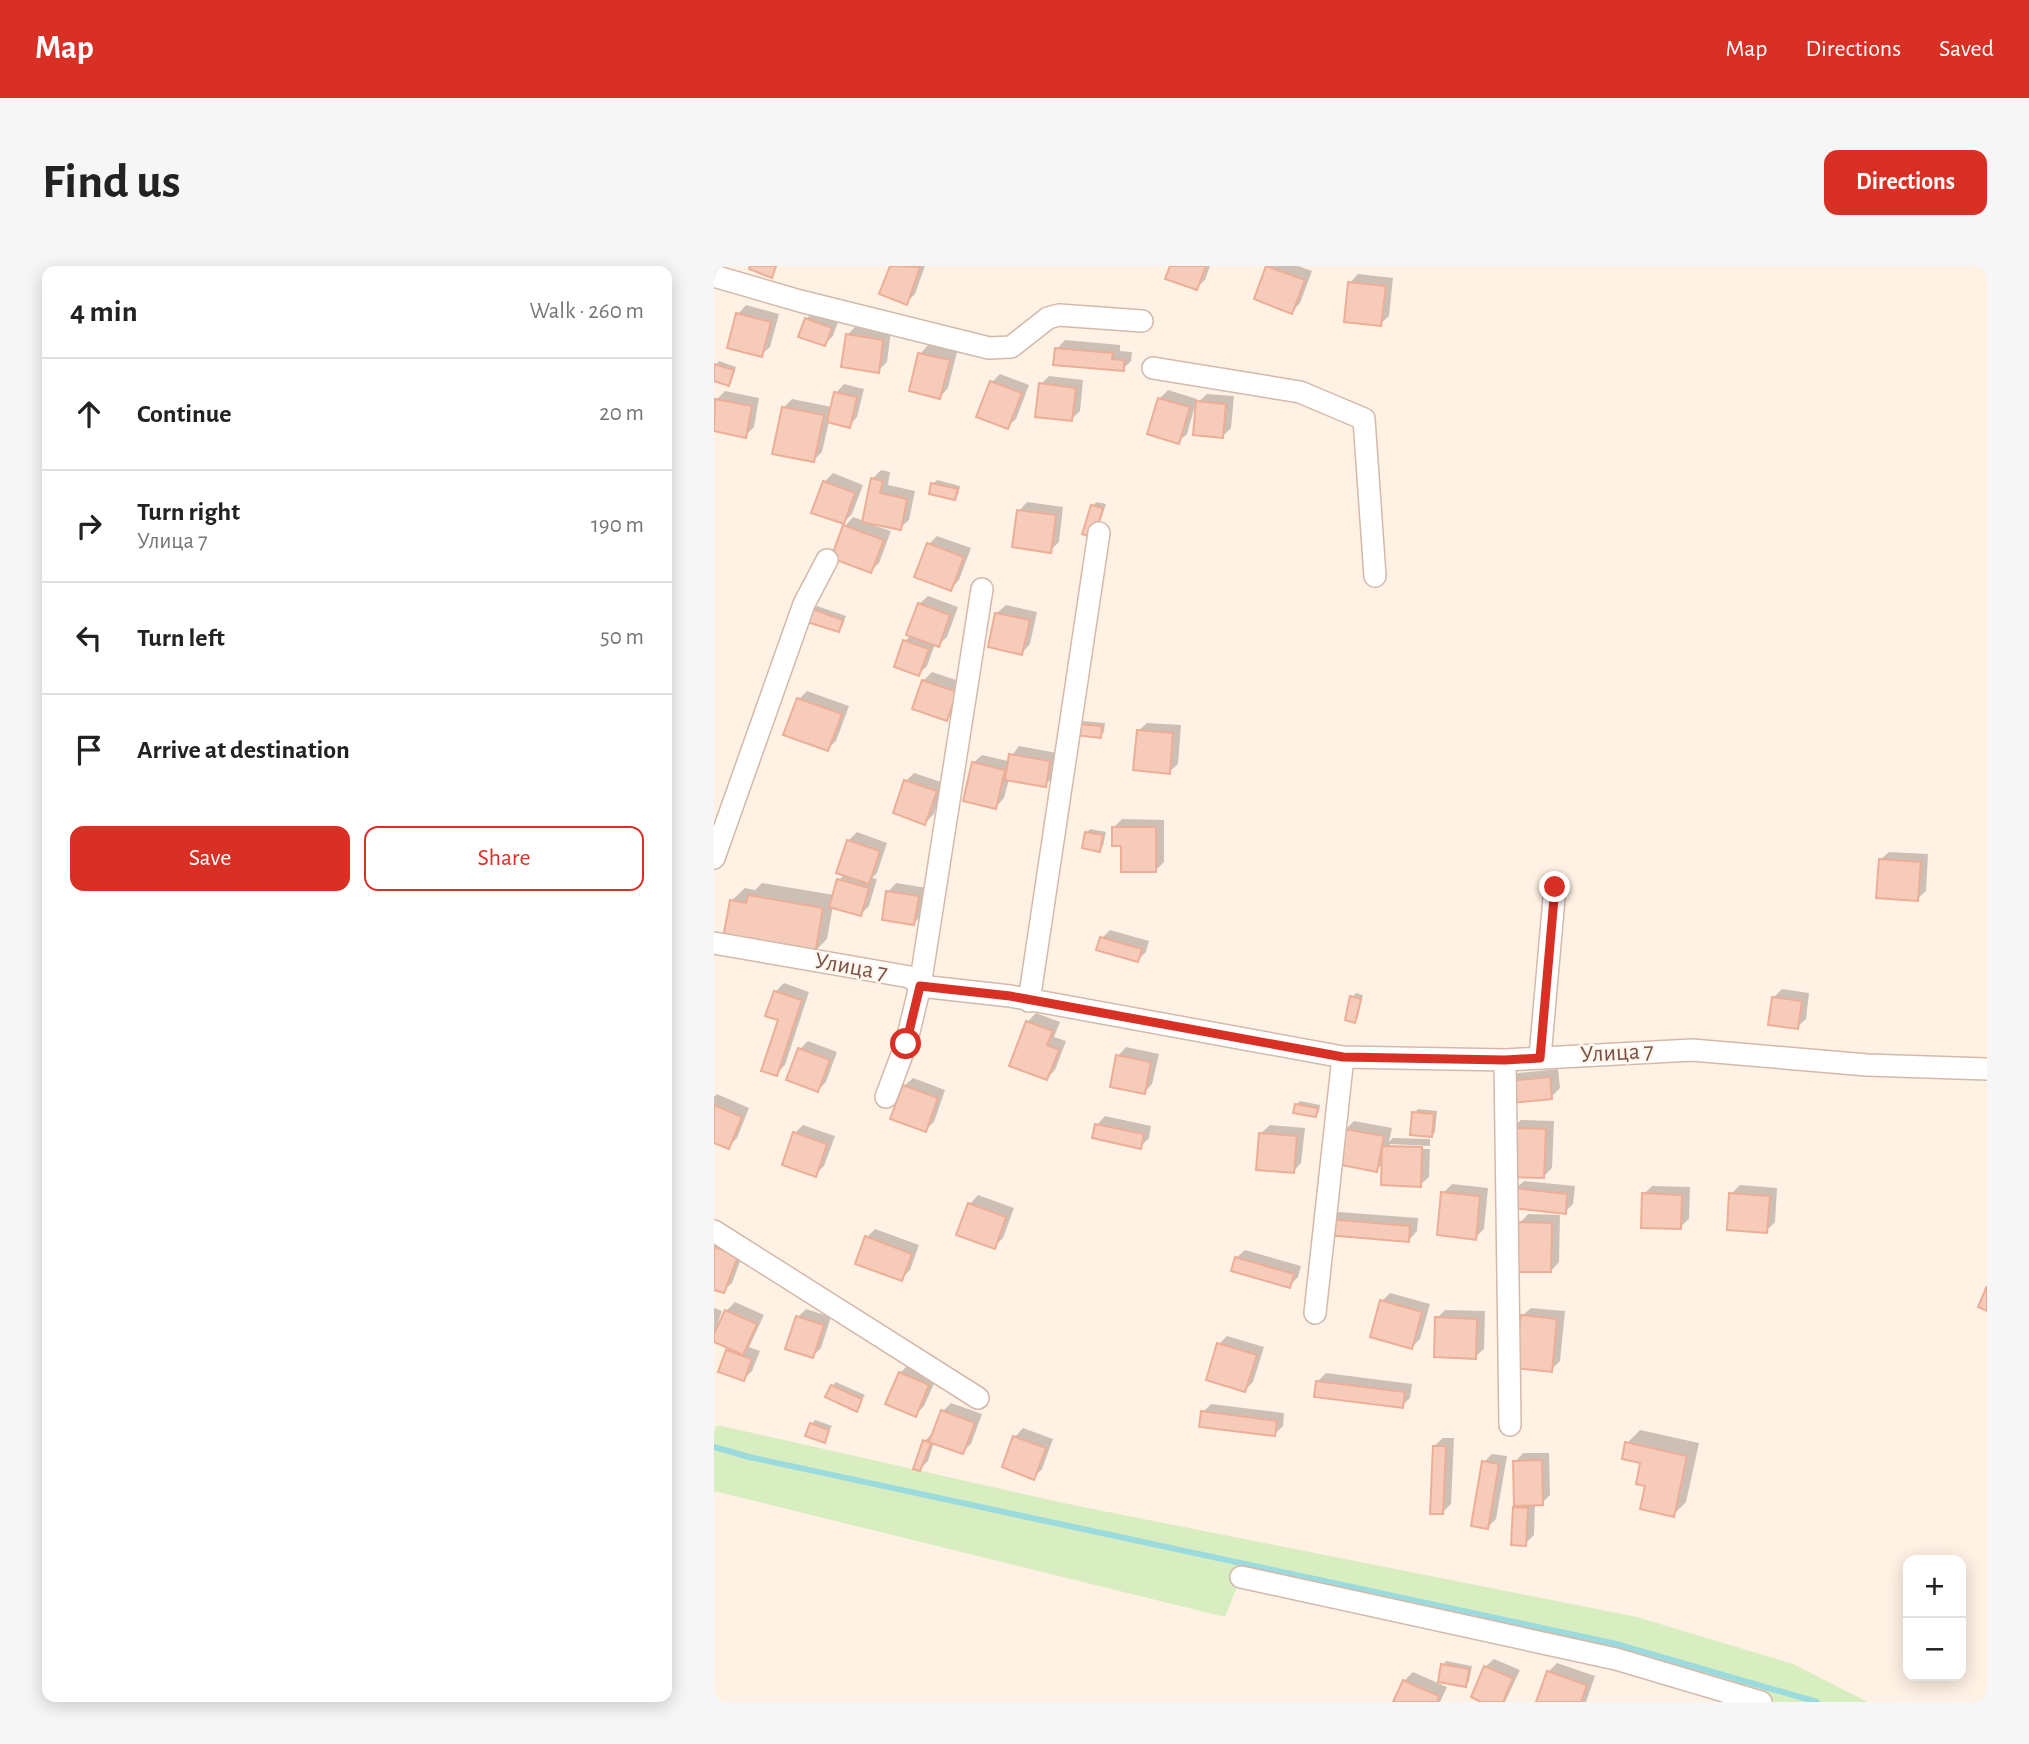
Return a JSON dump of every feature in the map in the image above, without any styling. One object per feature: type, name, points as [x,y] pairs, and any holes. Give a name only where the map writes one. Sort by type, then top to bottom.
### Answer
[{"type":"street","points":[[714,276],[800,301],[989,348],[1011,347],[1048,318],[1059,315],[1142,321]]},
{"type":"street","points":[[1153,368],[1300,392],[1364,419],[1375,576]]},
{"type":"street","points":[[1029,1000],[1099,533]]},
{"type":"street","points":[[714,858],[804,604],[827,560]]},
{"type":"street","points":[[886,1097],[906,1044],[920,986],[982,589]]},
{"type":"street","points":[[1540,1058],[1555,887]]},
{"type":"street","name":"Улица 7","points":[[714,943],[910,977],[920,986],[1010,996],[1343,1057],[1505,1060],[1692,1050],[1867,1065],[1987,1069]]},
{"type":"street","points":[[1315,1313],[1343,1057]]},
{"type":"street","points":[[1505,1060],[1510,1426]]},
{"type":"street","points":[[714,1231],[978,1398]]},
{"type":"street","points":[[1241,1577],[1616,1659],[1761,1702]]},
{"type":"green space","points":[[717,1425],[1073,1505],[1637,1617],[1793,1664],[1868,1702],[1761,1702],[1241,1577],[1225,1617],[714,1491],[714,1432]]},
{"type":"building","points":[[750,266],[776,266],[772,278],[749,269]]},
{"type":"building","points":[[890,266],[920,267],[907,305],[879,294]]},
{"type":"building","points":[[1170,266],[1206,266],[1197,290],[1165,279]]},
{"type":"building","points":[[1266,266],[1305,280],[1292,314],[1254,299]]},
{"type":"building","points":[[1348,282],[1386,286],[1381,326],[1344,322]]},
{"type":"building","points":[[736,313],[771,322],[762,357],[727,348]]},
{"type":"building","points":[[805,318],[832,328],[825,346],[798,337]]},
{"type":"building","points":[[846,334],[883,340],[879,373],[841,367]]},
{"type":"building","points":[[1055,348],[1113,353],[1112,359],[1124,360],[1124,371],[1053,365]]},
{"type":"building","points":[[918,353],[950,360],[940,399],[909,391]]},
{"type":"building","points":[[714,364],[734,370],[729,386],[714,381]]},
{"type":"building","points":[[990,381],[1022,393],[1008,429],[976,417]]},
{"type":"building","points":[[1039,383],[1076,388],[1072,421],[1035,417]]},
{"type":"building","points":[[834,392],[857,397],[850,428],[827,422]]},
{"type":"building","points":[[1158,398],[1190,407],[1179,444],[1147,434]]},
{"type":"building","points":[[715,399],[752,406],[746,438],[714,431]]},
{"type":"building","points":[[1196,401],[1226,404],[1223,438],[1193,435]]},
{"type":"building","points":[[782,407],[824,415],[814,462],[772,454]]},
{"type":"building","points":[[871,478],[883,481],[880,493],[907,499],[901,530],[862,522]]},
{"type":"building","points":[[823,481],[855,493],[844,524],[811,513]]},
{"type":"building","points":[[931,483],[958,489],[955,500],[929,494]]},
{"type":"building","points":[[1091,505],[1103,508],[1094,538],[1082,534]]},
{"type":"building","points":[[1017,510],[1056,515],[1051,553],[1012,547]]},
{"type":"building","points":[[843,525],[884,540],[871,573],[831,558]]},
{"type":"building","points":[[927,543],[964,557],[951,591],[914,577]]},
{"type":"building","points":[[918,603],[950,615],[939,647],[906,635]]},
{"type":"building","points":[[812,609],[843,620],[839,632],[807,622]]},
{"type":"building","points":[[995,613],[1030,620],[1022,655],[988,647]]},
{"type":"building","points":[[903,640],[929,649],[919,676],[894,667]]},
{"type":"building","points":[[922,680],[957,692],[947,721],[912,709]]},
{"type":"building","points":[[797,698],[842,714],[828,751],[783,735]]},
{"type":"building","points":[[1076,724],[1102,726],[1101,738],[1075,735]]},
{"type":"building","points":[[1137,730],[1173,733],[1170,774],[1133,770]]},
{"type":"building","points":[[1009,754],[1050,761],[1046,787],[1005,780]]},
{"type":"building","points":[[972,762],[1005,770],[996,809],[963,801]]},
{"type":"building","points":[[904,780],[937,791],[925,825],[893,813]]},
{"type":"building","points":[[1112,827],[1156,827],[1156,872],[1121,872],[1121,846],[1112,846]]},
{"type":"building","points":[[1085,832],[1103,835],[1100,852],[1082,848]]},
{"type":"building","points":[[847,840],[880,851],[869,884],[836,873]]},
{"type":"building","points":[[1879,859],[1921,862],[1918,901],[1876,898]]},
{"type":"building","points":[[837,879],[869,888],[861,916],[829,907]]},
{"type":"building","points":[[886,891],[919,896],[914,925],[882,920]]},
{"type":"building","points":[[748,895],[823,908],[815,954],[723,938],[730,900],[746,903]]},
{"type":"building","points":[[1100,937],[1142,949],[1138,962],[1096,950]]},
{"type":"building","points":[[774,991],[802,1000],[777,1076],[761,1071],[778,1020],[765,1016]]},
{"type":"building","points":[[1350,996],[1361,999],[1355,1023],[1345,1020]]},
{"type":"building","points":[[1772,997],[1802,1001],[1798,1029],[1768,1025]]},
{"type":"building","points":[[1026,1021],[1053,1031],[1047,1045],[1059,1050],[1047,1080],[1009,1066]]},
{"type":"building","points":[[798,1048],[830,1060],[818,1092],[786,1080]]},
{"type":"building","points":[[1116,1055],[1151,1062],[1145,1094],[1110,1087]]},
{"type":"building","points":[[1550,1077],[1552,1099],[1510,1103],[1508,1081]]},
{"type":"building","points":[[903,1085],[938,1098],[926,1132],[890,1119]]},
{"type":"building","points":[[1295,1104],[1318,1108],[1316,1117],[1293,1113]]},
{"type":"building","points":[[714,1105],[742,1117],[729,1149],[714,1143]]},
{"type":"building","points":[[1412,1112],[1434,1114],[1432,1137],[1410,1135]]},
{"type":"building","points":[[1095,1124],[1144,1134],[1141,1149],[1092,1138]]},
{"type":"building","points":[[1511,1128],[1546,1129],[1544,1178],[1509,1177]]},
{"type":"building","points":[[1344,1129],[1384,1136],[1377,1172],[1337,1164]]},
{"type":"building","points":[[793,1132],[827,1144],[816,1177],[782,1165]]},
{"type":"building","points":[[1259,1133],[1297,1136],[1294,1173],[1256,1170]]},
{"type":"building","points":[[1382,1146],[1422,1147],[1421,1187],[1381,1185]]},
{"type":"building","points":[[1514,1188],[1567,1194],[1566,1214],[1512,1208]]},
{"type":"building","points":[[1441,1192],[1480,1196],[1476,1240],[1437,1235]]},
{"type":"building","points":[[1642,1193],[1682,1195],[1681,1229],[1641,1228]]},
{"type":"building","points":[[1729,1193],[1770,1196],[1767,1233],[1727,1230]]},
{"type":"building","points":[[968,1203],[1006,1217],[995,1249],[956,1235]]},
{"type":"building","points":[[1328,1219],[1410,1226],[1409,1242],[1327,1235]]},
{"type":"building","points":[[1518,1222],[1552,1223],[1551,1272],[1517,1272]]},
{"type":"building","points":[[865,1236],[912,1254],[902,1281],[855,1264]]},
{"type":"building","points":[[714,1247],[738,1256],[724,1293],[714,1290]]},
{"type":"building","points":[[1235,1257],[1294,1274],[1290,1288],[1231,1271]]},
{"type":"building","points":[[1987,1286],[1987,1311],[1978,1307]]},
{"type":"building","points":[[1380,1300],[1422,1312],[1412,1349],[1370,1337]]},
{"type":"building","points":[[725,1310],[757,1324],[743,1355],[714,1342],[714,1334]]},
{"type":"building","points":[[1521,1315],[1557,1319],[1552,1372],[1515,1368]]},
{"type":"building","points":[[796,1316],[824,1325],[813,1358],[785,1349]]},
{"type":"building","points":[[1435,1317],[1477,1319],[1476,1359],[1434,1357]]},
{"type":"building","points":[[1217,1343],[1257,1355],[1245,1392],[1206,1380]]},
{"type":"building","points":[[726,1350],[752,1359],[744,1381],[718,1372]]},
{"type":"building","points":[[899,1372],[929,1385],[916,1417],[885,1404]]},
{"type":"building","points":[[1316,1381],[1405,1392],[1403,1408],[1314,1397]]},
{"type":"building","points":[[831,1385],[862,1399],[857,1412],[825,1397]]},
{"type":"building","points":[[941,1410],[975,1423],[963,1454],[931,1443],[920,1471],[913,1469],[923,1440],[929,1442]]},
{"type":"building","points":[[1201,1411],[1277,1421],[1275,1436],[1199,1427]]},
{"type":"building","points":[[810,1423],[829,1430],[825,1443],[805,1436]]},
{"type":"building","points":[[1013,1436],[1046,1448],[1034,1480],[1002,1467]]},
{"type":"building","points":[[1625,1442],[1687,1456],[1674,1517],[1640,1509],[1645,1486],[1636,1484],[1640,1463],[1622,1459]]},
{"type":"building","points":[[1433,1446],[1446,1446],[1443,1514],[1430,1514]]},
{"type":"building","points":[[1542,1460],[1543,1505],[1514,1506],[1513,1461]]},
{"type":"building","points":[[1482,1461],[1499,1464],[1488,1529],[1471,1526]]},
{"type":"building","points":[[1513,1507],[1528,1508],[1526,1546],[1511,1545]]},
{"type":"building","points":[[1441,1664],[1469,1669],[1466,1687],[1438,1682]]},
{"type":"building","points":[[1484,1666],[1513,1678],[1503,1702],[1481,1702],[1471,1697]]},
{"type":"building","points":[[1547,1671],[1587,1685],[1581,1702],[1536,1702]]},
{"type":"building","points":[[1403,1680],[1439,1696],[1437,1702],[1393,1702]]},
{"type":"waterway","points":[[714,1447],[749,1457],[1616,1644],[1817,1702]]},
{"type":"route","points":[[906,1044],[920,986],[1010,996],[1343,1057],[1505,1060],[1540,1058],[1555,887]]}]
